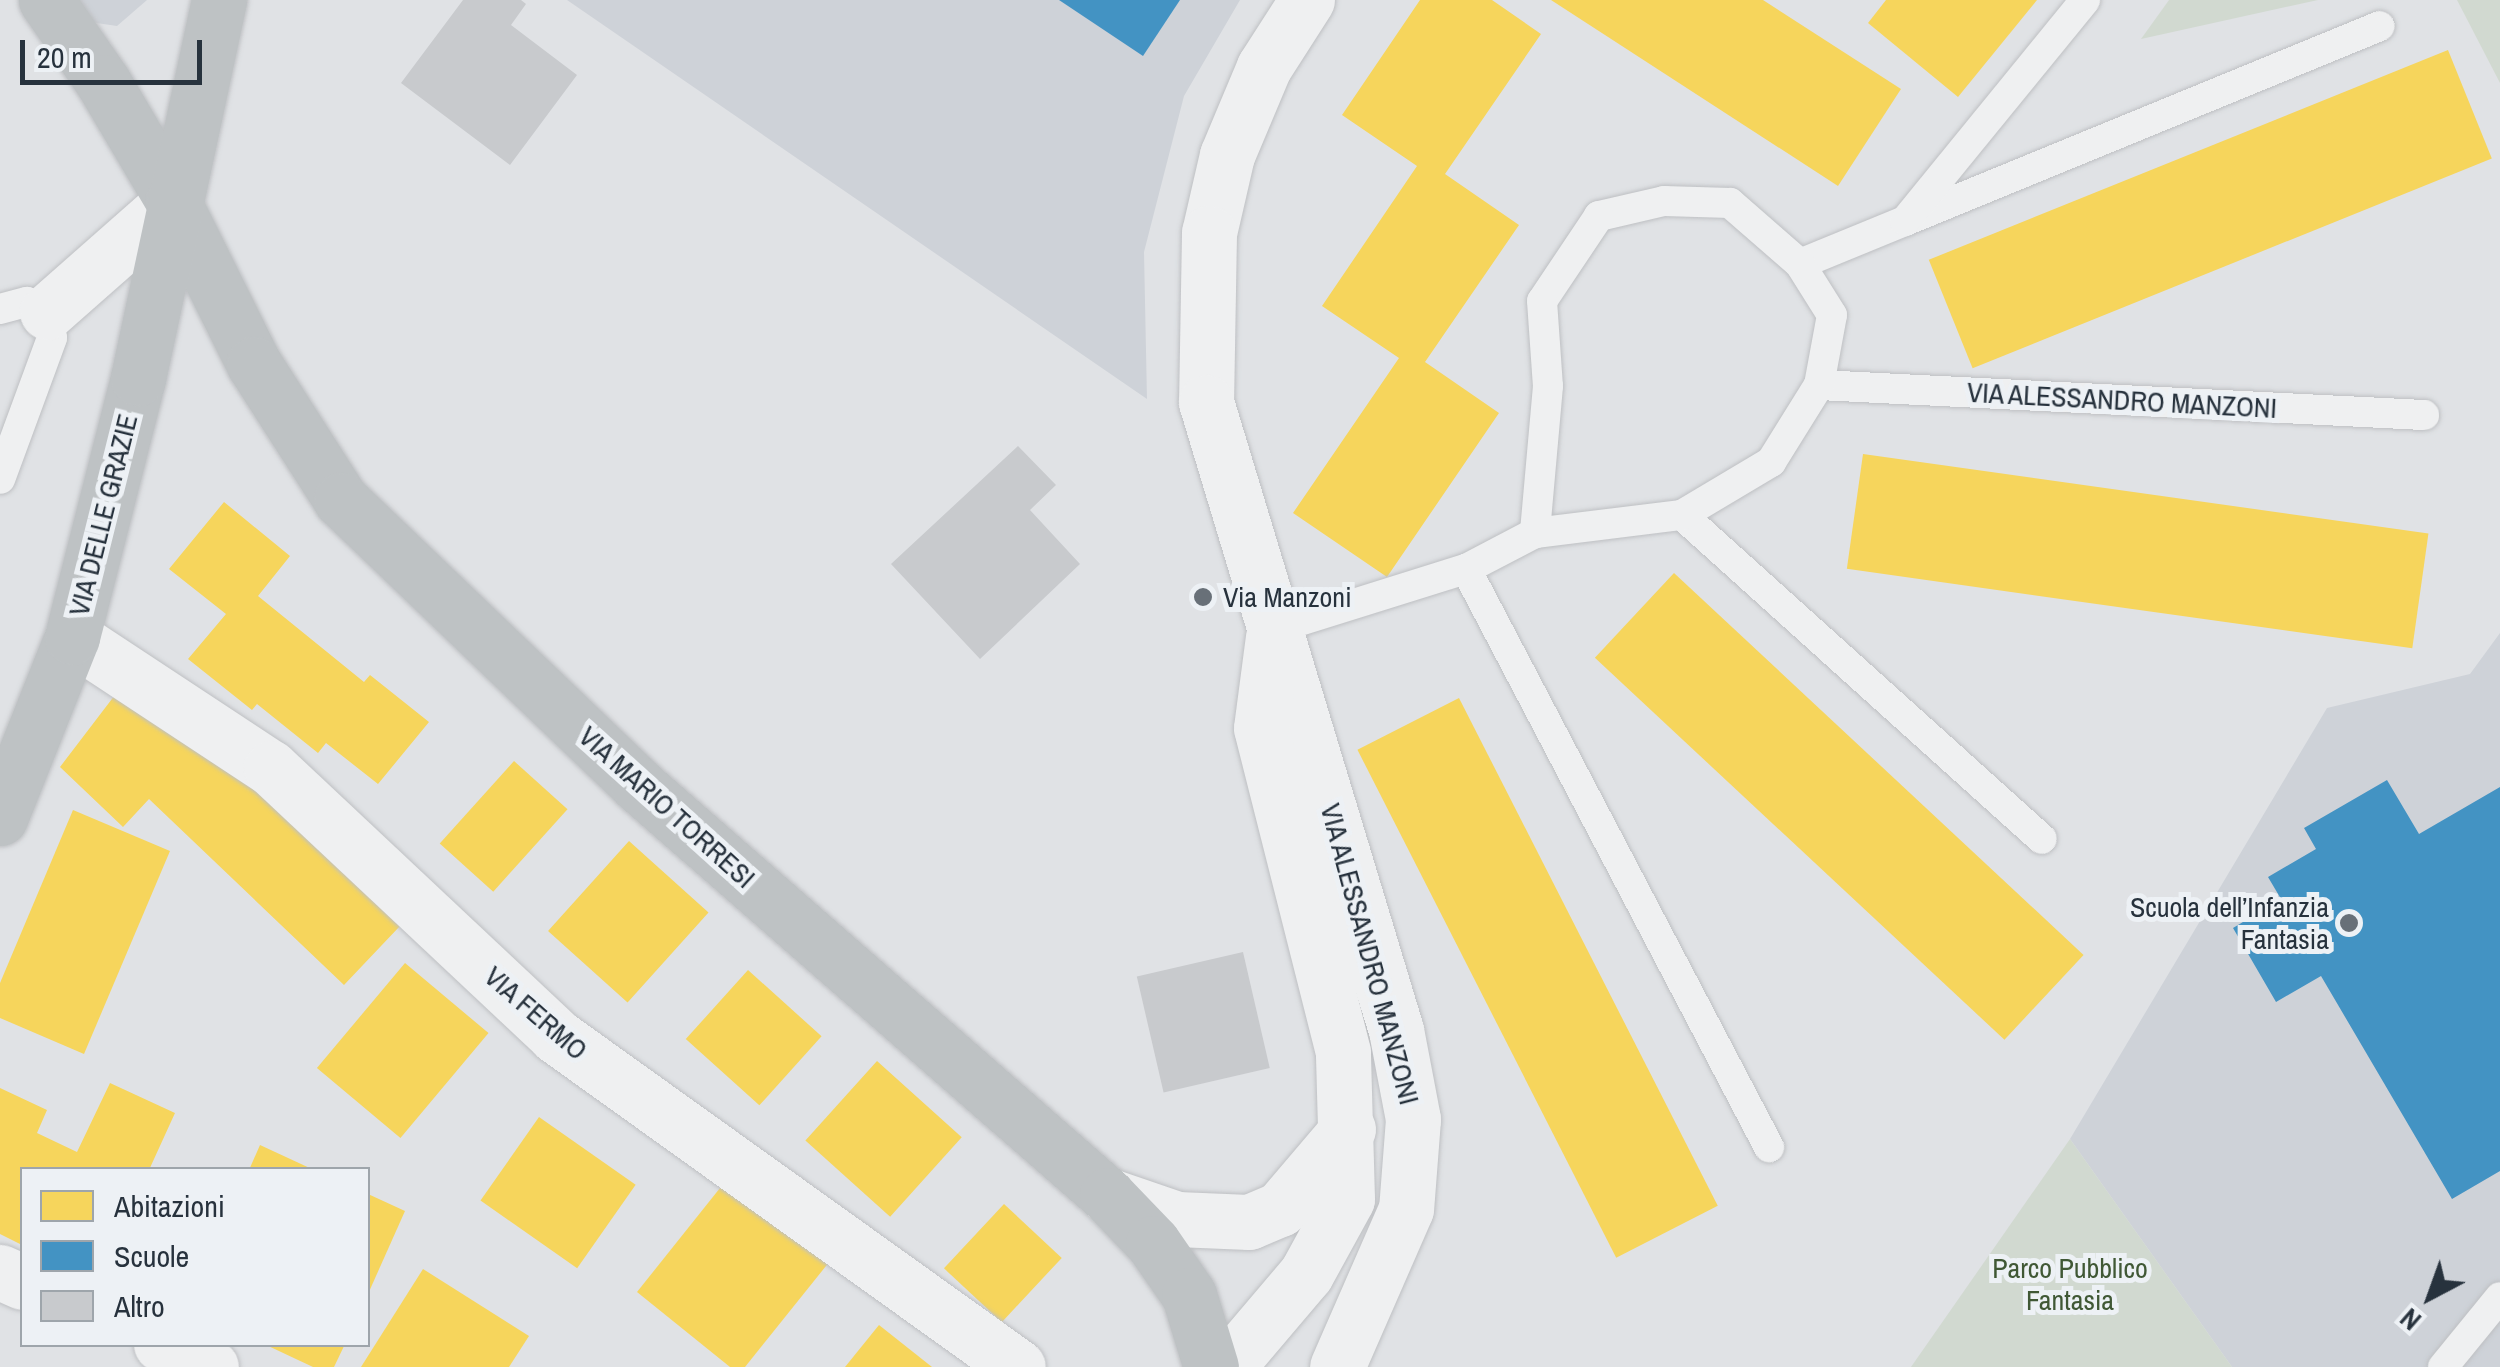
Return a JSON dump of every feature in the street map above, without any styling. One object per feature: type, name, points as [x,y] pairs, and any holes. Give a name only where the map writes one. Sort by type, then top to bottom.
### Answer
[{"type":"street","name":"VIA MARIO TORRESI","points":[[46,0],[104,82],[173,201],[254,364],[341,500],[638,785],[1107,1195],[1153,1243],[1188,1296],[1211,1367]]},
{"type":"street","name":"VIA DELLE GRAZIE","points":[[0,818],[72,638],[138,378],[219,0]]},
{"type":"street","name":"VIA ALESSANDRO MANZONI","points":[[1308,0],[1264,67],[1228,154],[1208,250],[1206,402],[1396,1030],[1413,1119],[1406,1209],[1379,1282],[1338,1367]]},
{"type":"street","points":[[24,311],[173,201]]},
{"type":"street","name":"VIA ALESSANDRO MANZONI","points":[[1226,1367],[1306,1274],[1346,1198],[1348,1129],[1343,1052],[1261,728],[1274,630]]},
{"type":"street","name":"VIA FERMO","points":[[72,638],[270,768],[556,1036],[1018,1367]]},
{"type":"street","points":[[1107,1195],[1178,1219],[1249,1222],[1280,1208],[1348,1129]]},
{"type":"street","name":"VIA ALESSANDRO MANZONI","points":[[1306,1367],[1379,1282]]},
{"type":"street","points":[[168,1347],[211,1367]]},
{"type":"lane","points":[[1905,220],[2085,0]]},
{"type":"lane","points":[[1800,264],[2380,26]]},
{"type":"lane","points":[[1274,630],[1466,569],[1535,532],[1682,514],[1771,462],[1819,385],[1832,315],[1800,264],[1730,203],[1664,201],[1599,216],[1542,301],[1548,386],[1535,532]]},
{"type":"lane","points":[[0,479],[47,363],[52,338],[24,311]]},
{"type":"lane","name":"VIA ALESSANDRO MANZONI","points":[[1819,385],[2424,414]]},
{"type":"lane","points":[[1682,514],[2042,839]]},
{"type":"lane","points":[[1466,569],[1770,1147]]},
{"type":"lane","points":[[2443,1367],[2500,1298]]},
{"type":"shaded area","points":[[69,0],[147,0],[117,26],[83,21]]},
{"type":"shaded area","points":[[567,0],[1240,0],[1184,96],[1144,252],[1147,399]]},
{"type":"shaded area","name":"Scuola dell’Infanzia Fantasia","points":[[2500,633],[2500,1367],[2232,1367],[2070,1139],[2327,708],[2470,674]]},
{"type":"green space","points":[[2169,0],[2318,0],[2141,39]]},
{"type":"green space","points":[[2457,0],[2500,0],[2500,83]]},
{"type":"green space","name":"Parco Pubblico Fantasia","points":[[2070,1139],[2232,1367],[1911,1367]]},
{"type":"building: Abitazioni","points":[[1420,0],[1492,0],[1541,34],[1445,174],[1519,225],[1425,362],[1499,413],[1387,577],[1293,513],[1399,358],[1322,306],[1417,166],[1342,115]]},
{"type":"building: Abitazioni","points":[[1551,0],[1763,0],[1901,89],[1838,186]]},
{"type":"building: Abitazioni","points":[[1886,0],[2037,0],[1958,97],[1868,23]]},
{"type":"building: Abitazioni","points":[[2448,50],[2492,158],[1973,368],[1929,260]]},
{"type":"building: Abitazioni","points":[[1863,454],[2428,533],[2412,648],[1847,569]]},
{"type":"building: Abitazioni","points":[[224,502],[290,556],[258,596],[364,682],[370,675],[429,722],[378,784],[326,743],[318,753],[257,704],[252,710],[188,659],[226,614],[169,569]]},
{"type":"building: Abitazioni","points":[[1674,573],[2084,955],[2004,1040],[1595,658]]},
{"type":"building: Abitazioni","points":[[118,691],[267,787],[400,926],[344,985],[149,799],[123,827],[60,767]]},
{"type":"building: Abitazioni","points":[[1459,698],[1718,1206],[1616,1258],[1357,750]]},
{"type":"building: Abitazioni","points":[[514,761],[568,809],[493,892],[440,843]]},
{"type":"building: Abitazioni","points":[[73,810],[170,851],[84,1054],[0,1018],[0,983]]},
{"type":"building: Abitazioni","points":[[629,841],[709,913],[628,1003],[548,931]]},
{"type":"building: Abitazioni","points":[[405,963],[488,1033],[400,1138],[317,1068]]},
{"type":"building: Abitazioni","points":[[748,970],[822,1036],[759,1105],[686,1039]]},
{"type":"building: Abitazioni","points":[[877,1061],[962,1137],[890,1217],[805,1141]]},
{"type":"building: Abitazioni","points":[[110,1083],[175,1113],[150,1167],[20,1167],[20,1244],[0,1234],[0,1088],[47,1110],[37,1133],[77,1152]]},
{"type":"building: Abitazioni","points":[[539,1117],[636,1185],[577,1268],[480,1201]]},
{"type":"building: Abitazioni","points":[[260,1145],[308,1167],[250,1167]]},
{"type":"building: Abitazioni","points":[[728,1178],[830,1261],[745,1367],[730,1367],[637,1292]]},
{"type":"building: Abitazioni","points":[[370,1195],[405,1211],[370,1290]]},
{"type":"building: Abitazioni","points":[[1004,1204],[1062,1258],[1002,1322],[944,1268]]},
{"type":"building: Abitazioni","points":[[423,1269],[529,1336],[509,1367],[361,1367]]},
{"type":"building: Abitazioni","points":[[879,1325],[932,1367],[845,1367]]},
{"type":"building: Abitazioni","points":[[270,1347],[344,1347],[334,1367],[313,1367]]},
{"type":"building: Scuole","points":[[1059,0],[1180,0],[1143,56]]},
{"type":"building: Scuole","points":[[2387,780],[2419,834],[2500,787],[2500,1171],[2452,1199],[2321,976],[2276,1002],[2233,928],[2281,899],[2268,877],[2316,849],[2304,828]]},
{"type":"building: Altro","points":[[463,0],[521,0],[526,4],[511,25],[577,75],[510,165],[401,83]]},
{"type":"building: Altro","points":[[1018,446],[1056,485],[1030,510],[1080,564],[980,659],[891,564]]},
{"type":"building: Altro","points":[[1243,952],[1270,1068],[1164,1092],[1137,977]]},
{"type":"place","name":"Via Manzoni","points":[[1203,597]]},
{"type":"place","name":"Scuola dell’Infanzia Fantasia","points":[[2349,923]]}]
